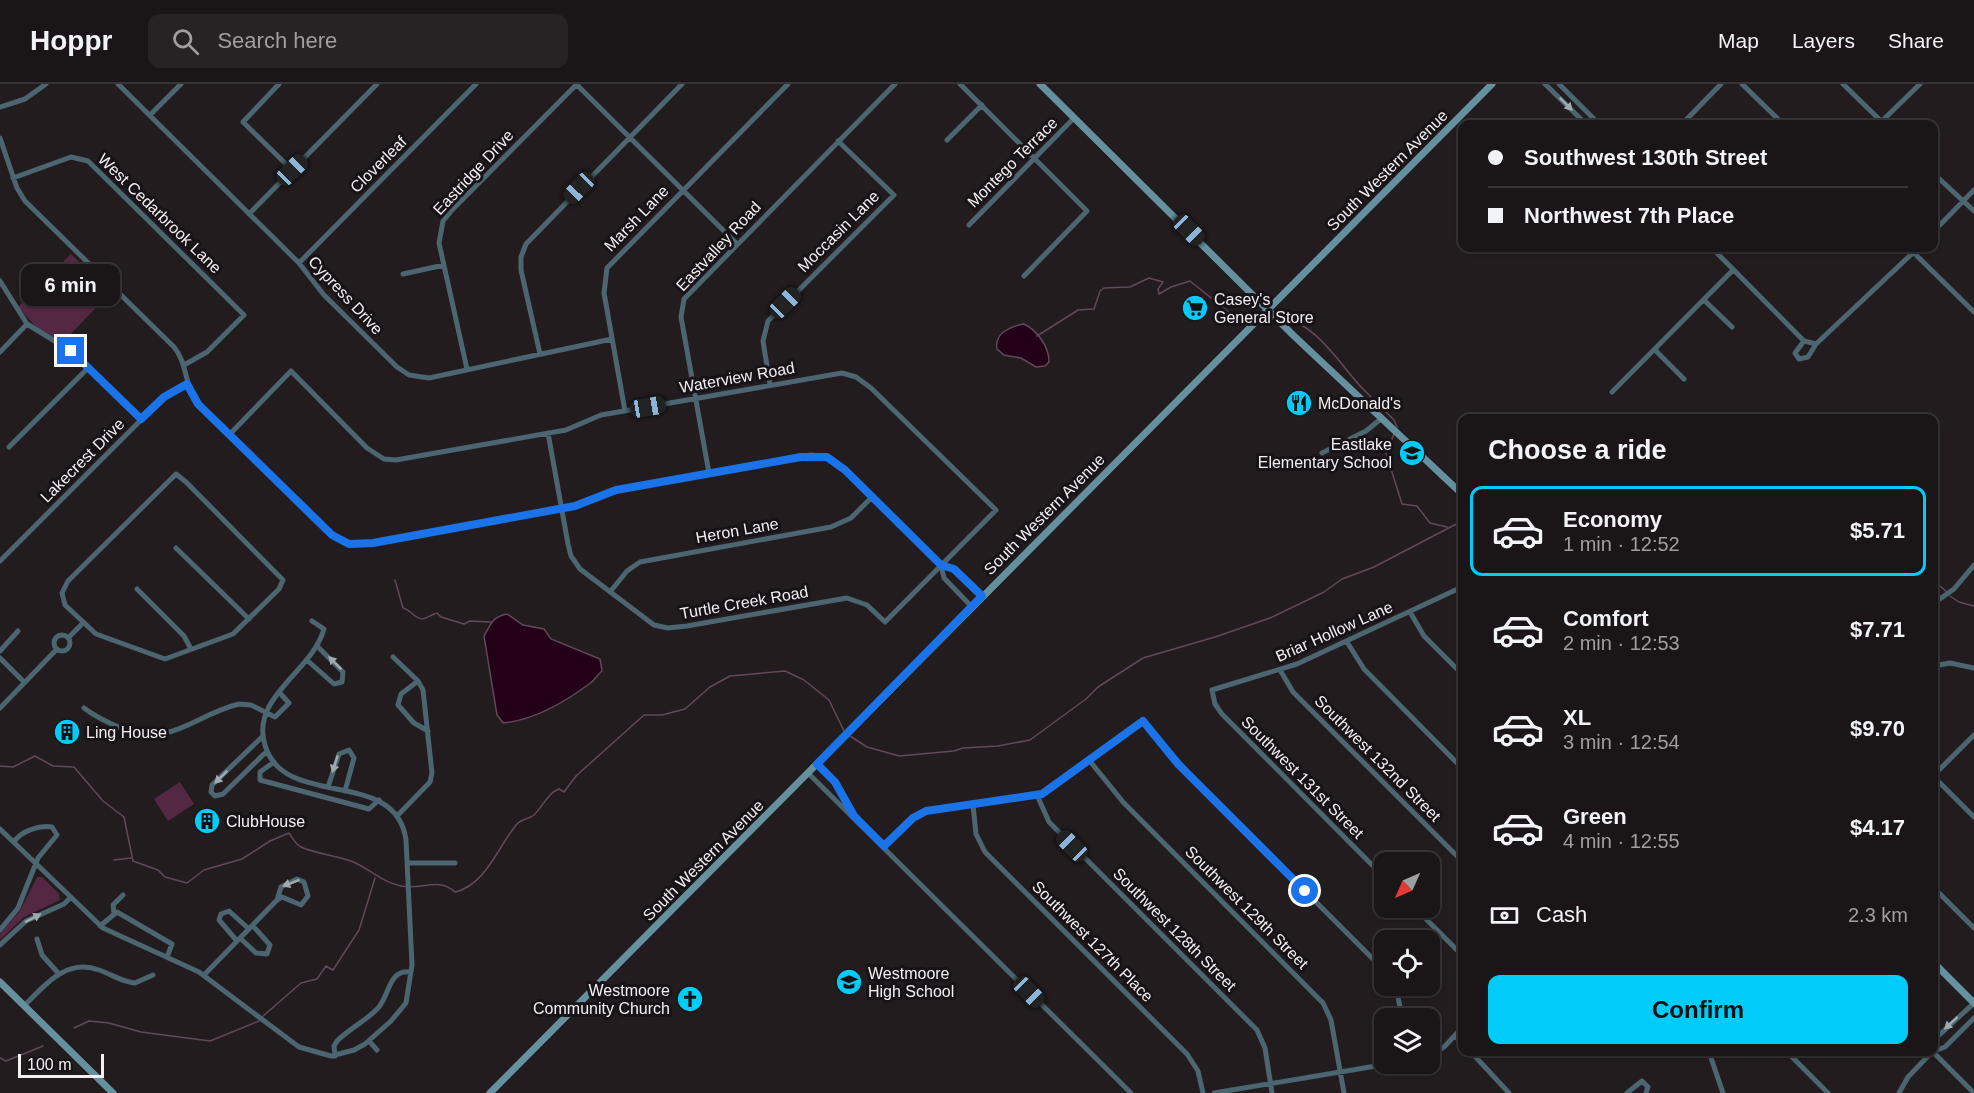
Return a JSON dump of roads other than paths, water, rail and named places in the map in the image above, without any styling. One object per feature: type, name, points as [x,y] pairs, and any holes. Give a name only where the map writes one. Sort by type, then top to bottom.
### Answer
[{"type":"main road","points":[[1040,84],[1266,309],[1458,490]]},
{"type":"main road","name":"South Western Avenue","points":[[490,1093],[1266,309],[1492,84]]},
{"type":"main road","points":[[1938,967],[1974,1003]]},
{"type":"main road","points":[[0,982],[113,1093]]},
{"type":"street","points":[[0,107],[25,99],[46,84]]},
{"type":"street","name":"Cypress Drive","points":[[118,84],[299,263],[324,295],[403,372],[423,379],[612,339]]},
{"type":"street","points":[[150,116],[181,84]]},
{"type":"street","points":[[279,84],[243,122],[292,170]]},
{"type":"street","points":[[249,214],[377,84]]},
{"type":"street","name":"Cloverleaf","points":[[299,263],[476,84]]},
{"type":"street","points":[[577,84],[737,244]]},
{"type":"street","name":"Eastridge Drive","points":[[467,369],[439,236],[443,221],[577,84]]},
{"type":"street","points":[[540,354],[521,270],[524,248],[536,231],[682,84]]},
{"type":"street","name":"Marsh Lane","points":[[625,411],[603,286],[607,268],[788,84]]},
{"type":"street","name":"Eastvalley Road","points":[[709,473],[681,317],[682,304],[693,288],[895,84]]},
{"type":"street","points":[[960,84],[1087,211],[1024,276]]},
{"type":"street","points":[[1545,84],[1581,120]]},
{"type":"street","points":[[1559,84],[1595,120]]},
{"type":"street","points":[[1687,120],[1721,84]]},
{"type":"street","points":[[1742,84],[1779,120]]},
{"type":"street","points":[[1842,84],[1879,120]]},
{"type":"street","points":[[1885,120],[1920,84]]},
{"type":"street","points":[[947,140],[982,105]]},
{"type":"street","points":[[1585,120],[1588,114]]},
{"type":"street","name":"Montego Terrace","points":[[969,225],[1074,118]]},
{"type":"street","points":[[0,138],[2,150],[25,201],[174,347],[184,365],[187,384],[194,398],[332,535],[349,544],[373,543],[582,504],[616,490],[801,457],[821,456],[837,463],[941,565],[954,569],[982,596]]},
{"type":"street","name":"Moccasin Lane","points":[[770,385],[763,341],[768,321],[894,195],[838,141]]},
{"type":"street","name":"West Cedarbrook Lane","points":[[14,178],[66,158],[75,157],[88,161],[244,315],[207,352],[184,365]]},
{"type":"street","points":[[1938,178],[1974,211]]},
{"type":"street","points":[[1938,227],[1974,190]]},
{"type":"street","points":[[1716,252],[1804,341],[1816,344]]},
{"type":"street","points":[[1804,341],[1795,353],[1799,359],[1808,357],[1816,344],[1913,252]]},
{"type":"street","points":[[1917,252],[1974,312]]},
{"type":"street","points":[[403,274],[444,265]]},
{"type":"street","points":[[1612,392],[1733,270]]},
{"type":"street","points":[[0,282],[27,324],[71,351],[141,419]]},
{"type":"street","points":[[1704,300],[1732,327]]},
{"type":"street","points":[[0,352],[27,324]]},
{"type":"street","points":[[1655,350],[1684,379]]},
{"type":"street","points":[[9,447],[89,368]]},
{"type":"street","name":"Waterview Road","points":[[230,434],[291,371],[367,448],[384,459],[403,459],[548,433],[572,428],[601,415],[842,373],[856,377],[996,510],[941,565]]},
{"type":"street","name":"Lakecrest Drive","points":[[1,558],[164,397],[187,384]]},
{"type":"street","points":[[1322,453],[1366,431],[1382,417]]},
{"type":"street","name":"Turtle Creek Road","points":[[548,433],[570,553],[574,561],[654,625],[668,628],[847,598],[867,604],[885,622],[941,565]]},
{"type":"street","points":[[176,474],[283,580],[279,589],[227,638],[168,659],[158,658],[103,638],[83,623],[65,605],[62,593],[65,585],[176,474]]},
{"type":"street","name":"Heron Lane","points":[[610,592],[627,571],[640,562],[831,527],[851,518],[872,497]]},
{"type":"street","points":[[176,548],[249,619]]},
{"type":"street","points":[[941,565],[944,578],[972,606]]},
{"type":"street","points":[[1938,600],[1961,582],[1974,565]]},
{"type":"street","points":[[137,588],[184,636],[191,649]]},
{"type":"street","name":"Briar Hollow Lane","points":[[1212,690],[1281,670],[1347,642],[1458,589]]},
{"type":"street","points":[[1410,612],[1424,636],[1458,670]]},
{"type":"street","points":[[0,829],[99,926],[204,975],[298,1047],[320,1055],[335,1056],[360,1047],[369,1041],[391,1021],[406,1003],[411,972],[409,879],[405,832],[397,816],[379,800],[289,774],[274,762],[267,751],[263,736],[265,712],[318,646],[324,628],[312,621]]},
{"type":"street","points":[[68,638],[83,623]]},
{"type":"street","points":[[0,651],[18,631]]},
{"type":"street","points":[[57,649],[55,639],[61,635],[68,638]]},
{"type":"street","points":[[57,649],[63,651],[69,648],[68,638]]},
{"type":"street","points":[[1347,642],[1364,669],[1458,764]]},
{"type":"street","points":[[308,661],[334,684],[342,682],[343,672],[318,646]]},
{"type":"street","points":[[0,708],[57,649]]},
{"type":"street","points":[[393,657],[418,681],[424,695],[431,780],[397,816]]},
{"type":"street","points":[[0,658],[24,682]]},
{"type":"street","points":[[1938,665],[1950,663],[1974,668]]},
{"type":"street","name":"Southwest 132nd Street","points":[[1281,670],[1293,692],[1458,857]]},
{"type":"street","points":[[418,681],[401,694],[398,702],[400,709],[414,723],[428,731]]},
{"type":"street","name":"Southwest 131st Street","points":[[1212,690],[1215,704],[1222,714],[1374,867]]},
{"type":"street","points":[[84,708],[99,719],[149,736],[172,733],[239,704],[251,705],[275,717],[289,703],[279,692]]},
{"type":"street","points":[[884,846],[921,813],[1037,795],[1052,788],[1143,721],[1194,780],[1374,960]]},
{"type":"street","points":[[1938,772],[1974,735]]},
{"type":"street","points":[[263,736],[212,785],[211,792],[215,796],[224,794],[267,751]]},
{"type":"street","points":[[328,787],[339,754],[349,750],[354,758],[345,791]]},
{"type":"street","name":"Southwest 129th Street","points":[[1089,760],[1123,802],[1323,1003],[1331,1020],[1344,1093]]},
{"type":"street","points":[[274,762],[260,772],[260,780],[365,808],[371,807],[379,800]]},
{"type":"street","points":[[817,764],[835,782],[854,816]]},
{"type":"street","points":[[808,773],[854,816],[1131,1093]]},
{"type":"street","points":[[1938,780],[1974,817]]},
{"type":"street","name":"Southwest 128th Street","points":[[1037,795],[1049,822],[1257,1030],[1263,1041],[1272,1093]]},
{"type":"street","name":"Southwest 127th Place","points":[[973,805],[976,834],[985,852],[1187,1054],[1197,1071],[1203,1093]]},
{"type":"street","points":[[0,930],[18,908],[36,864],[57,838],[54,828],[44,827],[23,833],[14,842]]},
{"type":"street","points":[[408,863],[455,863]]},
{"type":"street","points":[[204,975],[277,900],[282,897],[301,905],[308,896],[304,882],[297,879],[281,887],[277,900]]},
{"type":"street","points":[[1938,892],[1974,928]]},
{"type":"street","points":[[114,913],[113,905],[123,895]]},
{"type":"street","points":[[0,945],[26,921],[64,904],[70,898]]},
{"type":"street","points":[[229,911],[251,928],[269,942],[270,951],[264,955],[259,955],[221,925],[219,920],[221,914],[229,911]]},
{"type":"street","points":[[99,926],[114,913]]},
{"type":"street","points":[[114,913],[142,925],[172,944],[167,957]]},
{"type":"street","points":[[1425,918],[1458,951]]},
{"type":"street","points":[[37,939],[42,955],[59,974]]},
{"type":"street","points":[[24,1006],[59,974],[79,968],[96,969],[135,983],[153,975]]},
{"type":"street","points":[[335,1056],[335,1044],[379,1007],[391,981],[400,973],[411,972]]},
{"type":"street","points":[[1938,1036],[1974,1003]]},
{"type":"street","points":[[1938,1049],[1945,1047],[1974,1017]]},
{"type":"street","points":[[1440,1048],[1458,1033]]},
{"type":"street","points":[[1455,1036],[1458,1039]]},
{"type":"street","points":[[369,1041],[377,1050]]},
{"type":"street","points":[[1938,1055],[1974,1093]]},
{"type":"street","points":[[1475,1056],[1509,1093]]},
{"type":"street","points":[[1710,1056],[1723,1093]]},
{"type":"street","points":[[1791,1056],[1828,1093]]},
{"type":"street","points":[[1899,1093],[1908,1077],[1927,1056]]},
{"type":"street","points":[[1214,1093],[1374,1066]]},
{"type":"street","points":[[1627,1093],[1636,1083],[1642,1081],[1648,1087],[1646,1093]]},
{"type":"waterway","points":[[1037,336],[1078,310],[1094,309],[1100,291],[1104,288],[1130,287],[1149,278],[1163,282],[1158,289],[1159,294],[1171,287],[1190,281],[1230,313],[1240,317],[1258,316]]},
{"type":"waterway","points":[[1281,318],[1304,327],[1326,345],[1361,387],[1394,420],[1397,427]]},
{"type":"waterway","points":[[1394,434],[1386,453],[1402,504],[1417,506],[1430,523],[1447,527]]},
{"type":"waterway","points":[[850,736],[867,747],[899,756],[998,746],[1030,740],[1086,699],[1098,687],[1143,658],[1270,618],[1324,592],[1342,579],[1374,567],[1458,523]]},
{"type":"waterway","points":[[395,580],[403,608],[419,618],[424,619],[437,613],[441,617],[464,624],[470,621],[491,622]]},
{"type":"waterway","points":[[1938,584],[1947,592]]},
{"type":"waterway","points":[[1950,596],[1959,602],[1974,606]]},
{"type":"waterway","points":[[0,766],[13,767],[35,756],[53,766],[74,767],[103,801],[124,817],[133,861],[158,870],[165,877],[187,883],[204,870],[242,859],[270,841],[289,833],[301,847],[351,861],[394,884],[408,887],[443,885],[455,892],[475,882],[517,824],[534,815],[555,791],[559,789],[564,792],[576,776],[644,715],[662,715],[685,709],[710,687],[730,676],[785,671],[804,680],[829,700],[844,731]]},
{"type":"waterway","points":[[114,860],[131,858]]},
{"type":"waterway","points":[[262,1017],[301,983],[317,979],[326,966],[333,970],[359,930],[375,878]]},
{"type":"waterway","points":[[74,1028],[89,1021],[109,1023],[141,1032],[210,1041],[259,1021]]},
{"type":"waterway","points":[[0,1058],[6,1061],[43,1046]]},
{"type":"place","name":"Casey's General Store","points":[[1195,308]]},
{"type":"place","name":"McDonald's","points":[[1299,403]]},
{"type":"place","name":"Eastlake Elementary School","points":[[1412,453]]},
{"type":"place","name":"Ling House","points":[[67,732]]},
{"type":"place","name":"ClubHouse","points":[[207,821]]},
{"type":"place","name":"Westmoore High School","points":[[849,982]]},
{"type":"place","name":"Westmoore Community Church","points":[[690,999]]}]
